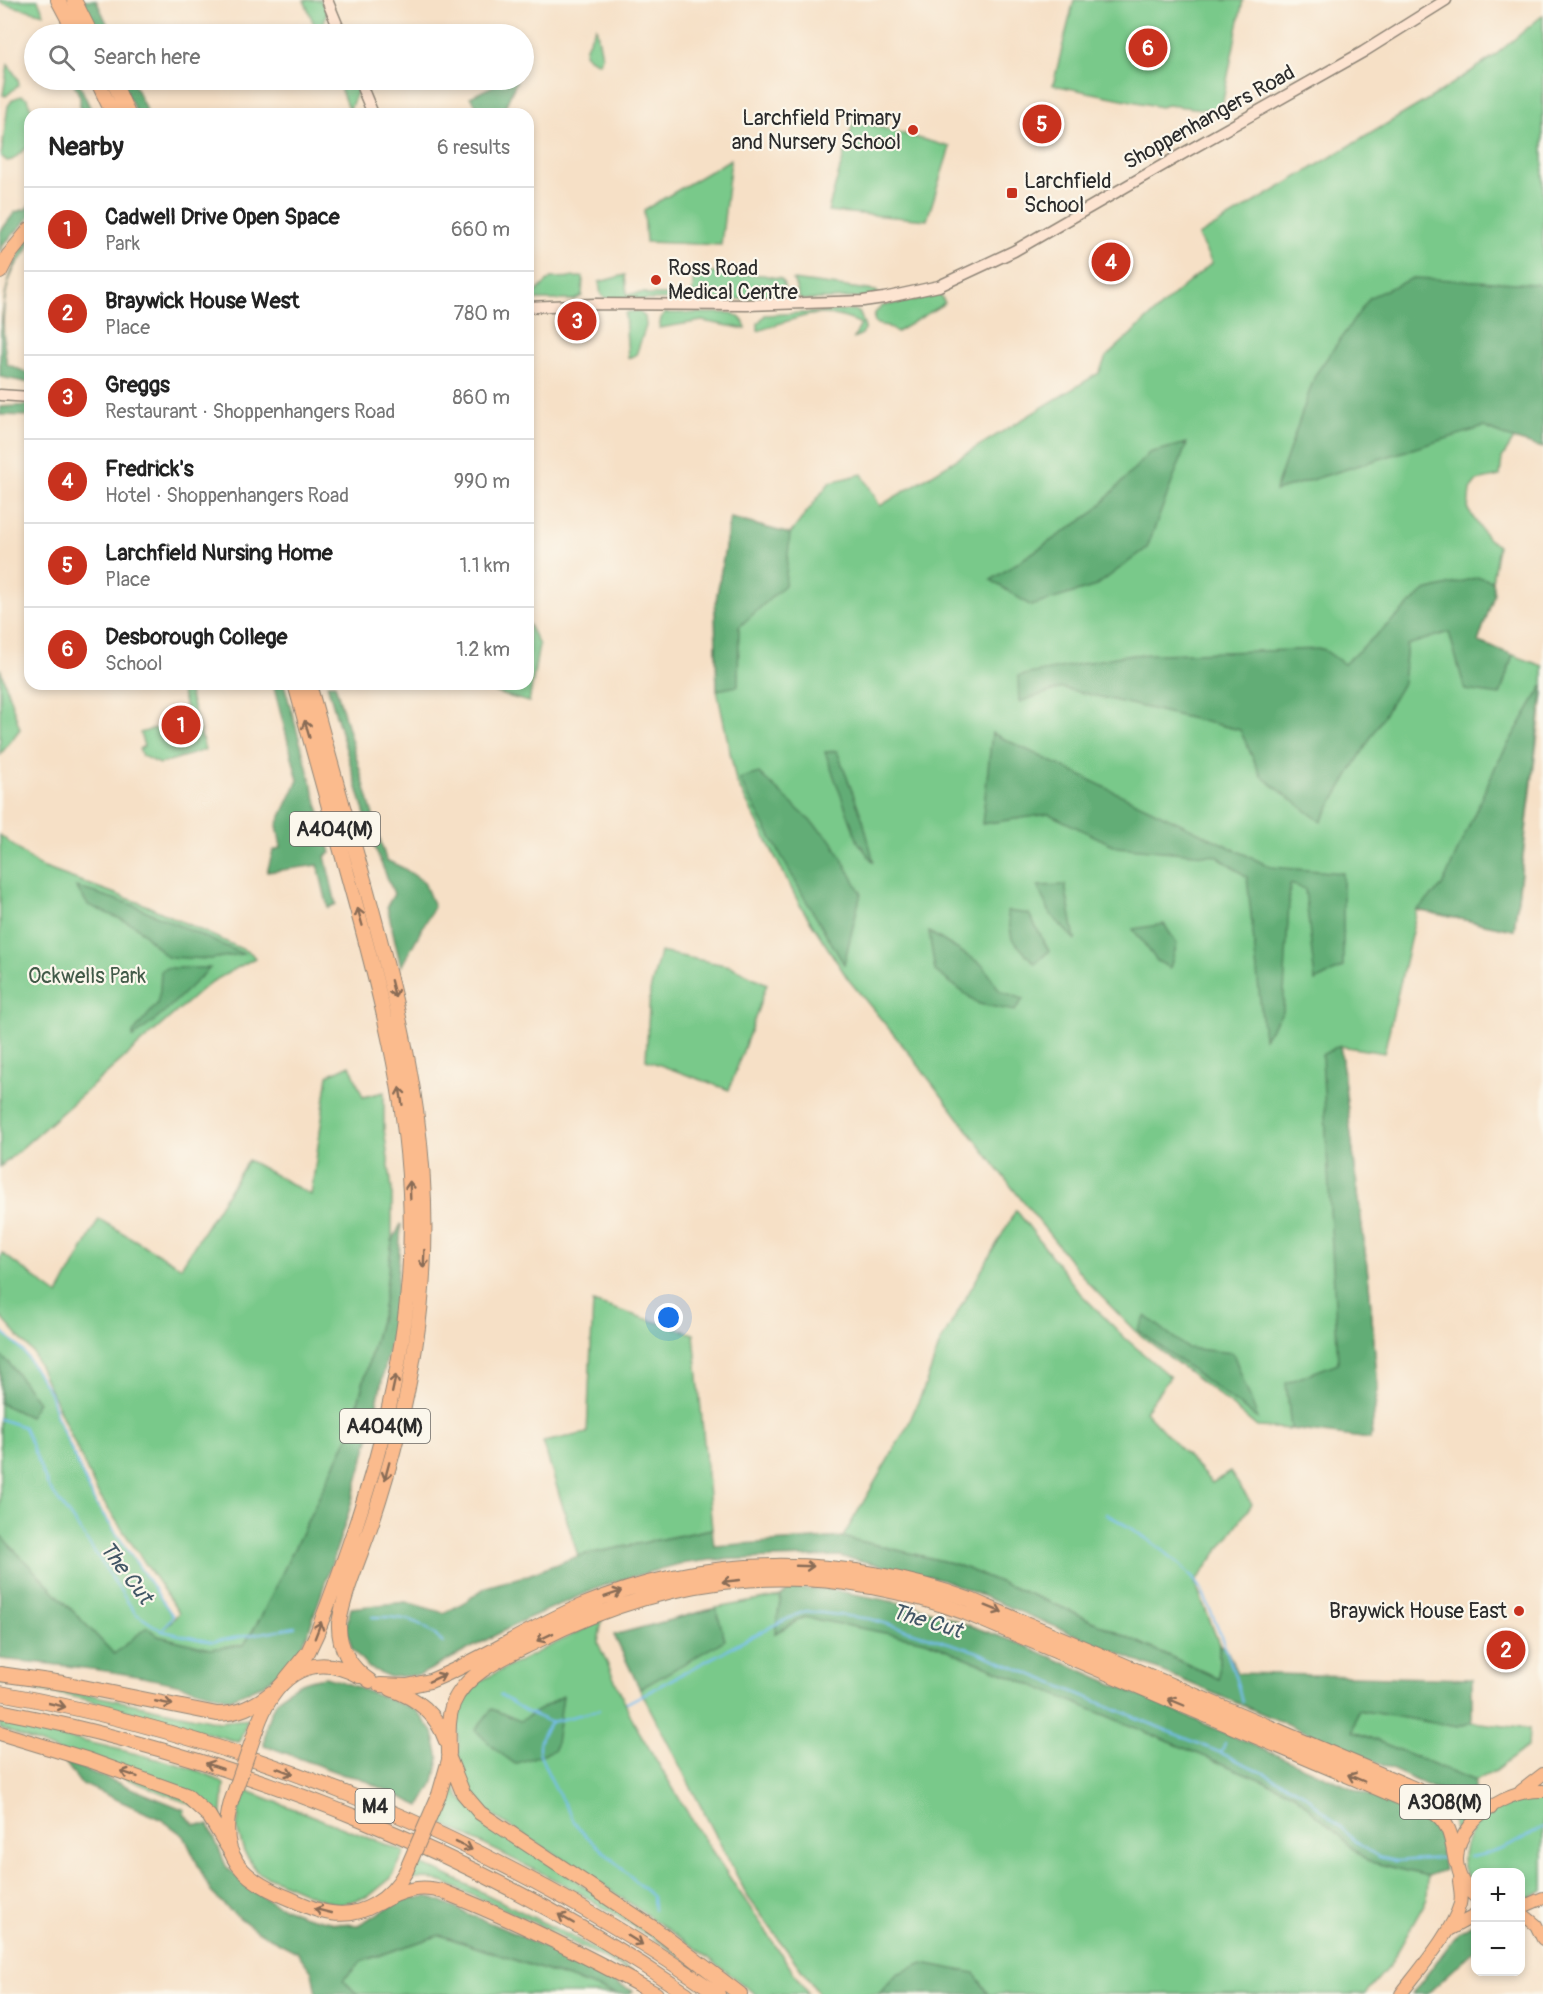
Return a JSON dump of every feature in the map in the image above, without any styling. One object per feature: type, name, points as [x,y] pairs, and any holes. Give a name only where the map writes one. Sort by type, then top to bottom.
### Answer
[{"type":"highway","points":[[58,0],[71,24]]},
{"type":"highway","points":[[74,0],[86,24]]},
{"type":"highway","points":[[96,90],[102,108]]},
{"type":"highway","points":[[102,90],[110,108]]},
{"type":"highway","points":[[117,90],[125,108]]},
{"type":"highway","points":[[0,272],[12,250],[24,236]]},
{"type":"highway","name":"A404(M)","points":[[282,1683],[308,1652],[317,1633],[376,1458],[403,1338],[411,1236],[408,1154],[394,1053],[297,690]]},
{"type":"highway","name":"A404(M)","points":[[311,690],[399,1014],[413,1085],[422,1158],[424,1263],[421,1305],[412,1367],[379,1501],[339,1623],[341,1643],[346,1656],[356,1670],[375,1683]]},
{"type":"highway","name":"A308(M)","points":[[375,1683],[407,1686],[430,1681],[562,1614],[620,1591],[659,1580],[734,1567],[792,1565],[833,1567],[903,1579],[971,1600],[1455,1806],[1474,1810],[1490,1808]]},
{"type":"highway","name":"A308(M)","points":[[449,1756],[451,1711],[457,1696],[466,1684],[497,1662],[584,1619],[643,1598],[703,1585],[764,1578],[805,1578],[846,1582],[907,1594],[966,1613],[1427,1809],[1439,1815],[1447,1826],[1456,1863]]},
{"type":"highway","points":[[0,1674],[63,1683],[217,1714],[246,1709],[282,1683],[307,1669],[324,1666],[347,1670],[409,1696],[428,1709],[441,1728],[464,1793],[480,1813],[655,1929],[740,1994]]},
{"type":"highway","name":"M4","points":[[235,1859],[228,1829],[231,1802],[266,1704],[282,1683]]},
{"type":"highway","name":"M4","points":[[0,1693],[97,1714],[199,1742],[285,1771],[380,1808],[453,1841],[554,1892],[632,1938],[718,1994]]},
{"type":"highway","name":"M4","points":[[0,1711],[99,1733],[204,1762],[375,1825],[529,1899],[617,1949],[687,1994]]},
{"type":"highway","name":"M4","points":[[0,1733],[89,1760],[186,1796],[209,1816],[246,1875],[263,1887],[320,1911],[351,1913],[370,1908],[394,1895],[415,1888],[429,1888],[444,1892],[560,1943],[656,1994]]},
{"type":"highway","name":"M4","points":[[379,1903],[394,1888],[406,1870],[439,1796],[449,1756]]},
{"type":"main road","points":[[1401,1994],[1447,1931],[1461,1900],[1456,1863],[1458,1848],[1467,1828],[1477,1817],[1543,1774]]},
{"type":"main road","points":[[1514,1794],[1543,1791]]},
{"type":"main road","points":[[1456,1863],[1463,1882],[1471,1892]]},
{"type":"main road","points":[[1525,1908],[1543,1898]]},
{"type":"main road","points":[[1525,1914],[1536,1925],[1543,1939]]},
{"type":"main road","points":[[1447,1931],[1471,1917]]},
{"type":"street","points":[[327,0],[337,24]]},
{"type":"street","name":"Shoppenhangers Road","points":[[534,307],[595,304],[747,305],[863,301],[939,285],[1014,251],[1364,52],[1446,0]]},
{"type":"street","points":[[364,90],[371,108]]},
{"type":"street","points":[[0,395],[24,397]]},
{"type":"green space","points":[[0,0],[38,0],[44,14],[0,3]]},
{"type":"green space","points":[[83,0],[96,0],[107,24],[94,24]]},
{"type":"green space","points":[[304,0],[321,0],[327,13],[323,24],[314,24]]},
{"type":"green space","points":[[1074,0],[1243,0],[1221,111],[1167,105],[1161,107],[1053,85]]},
{"type":"green space","points":[[1543,15],[1543,448],[1514,439],[1502,458],[1500,476],[1477,481],[1470,490],[1468,510],[1487,538],[1498,546],[1492,581],[1494,595],[1478,642],[1543,666],[1543,693],[1514,930],[1417,910],[1384,1053],[1340,1046],[1369,1284],[1378,1388],[1370,1439],[1310,1430],[1257,1427],[1135,1331],[1089,1284],[909,1053],[848,979],[800,905],[736,781],[717,690],[715,607],[730,518],[790,534],[830,482],[862,474],[880,506],[1099,373],[1106,357],[1212,263],[1198,236],[1437,94],[1493,57]]},
{"type":"green space","points":[[596,27],[602,56],[599,63],[585,53]]},
{"type":"green space","points":[[8,64],[18,79],[19,85],[6,96],[3,95]]},
{"type":"green space","points":[[77,90],[82,90],[90,108],[80,108],[80,97]]},
{"type":"green space","points":[[125,90],[137,90],[145,108],[134,108]]},
{"type":"green space","points":[[341,90],[358,90],[350,108],[348,108]]},
{"type":"green space","points":[[485,90],[513,90],[505,108],[478,108],[470,97]]},
{"type":"green space","points":[[21,96],[27,98],[31,108],[24,108],[24,150],[12,160],[7,161],[1,156],[8,106],[13,99]]},
{"type":"green space","points":[[854,120],[950,147],[927,220],[828,211]]},
{"type":"green space","points":[[731,159],[721,245],[646,242],[644,210]]},
{"type":"green space","points":[[24,210],[24,223],[4,244],[0,252],[0,232],[15,212]]},
{"type":"green space","points":[[24,246],[24,255],[10,279]]},
{"type":"green space","points":[[694,272],[763,275],[781,279],[785,287],[785,294],[782,299],[609,300],[601,295],[599,282],[625,275],[627,294],[692,295]]},
{"type":"green space","points":[[583,277],[582,296],[574,300],[534,300],[534,294],[551,278]]},
{"type":"green space","points":[[1413,278],[1537,284],[1543,289],[1543,448],[1484,427],[1275,491],[1315,375],[1370,297]]},
{"type":"green space","points":[[793,280],[878,293],[876,297],[801,300]]},
{"type":"green space","points":[[940,295],[945,303],[897,332],[887,326],[877,324],[874,320],[875,313],[882,306]]},
{"type":"green space","points":[[4,303],[3,328],[7,364],[24,371],[24,382],[0,377],[0,339]]},
{"type":"green space","points":[[855,310],[860,313],[865,328],[862,334],[854,338],[861,324],[846,318],[820,314],[797,318],[758,331],[758,323],[765,315]]},
{"type":"green space","points":[[638,311],[645,317],[646,326],[636,355],[628,358],[625,314]]},
{"type":"green space","points":[[665,313],[732,313],[741,319],[746,329],[702,321],[659,328],[661,318]]},
{"type":"green space","points":[[24,405],[24,416],[0,415],[0,407]]},
{"type":"green space","points":[[1187,443],[1147,548],[1096,586],[1031,606],[991,580],[1093,513],[1149,453]]},
{"type":"green space","points":[[730,518],[790,534],[785,585],[739,627],[738,686],[717,690],[715,607]]},
{"type":"green space","points":[[1479,577],[1492,581],[1494,595],[1478,642],[1513,655],[1500,695],[1465,690],[1449,632],[1407,645],[1403,683],[1321,822],[1261,776],[1240,730],[1062,688],[1019,702],[1018,676],[1126,655],[1323,649],[1344,664],[1425,591]]},
{"type":"green space","points":[[534,635],[539,645],[534,674]]},
{"type":"green space","points":[[0,668],[20,729],[0,755]]},
{"type":"green space","points":[[1543,685],[1514,930],[1417,910],[1442,886],[1497,763]]},
{"type":"green space","points":[[181,690],[188,690],[205,750],[160,764],[142,756],[139,749],[144,746],[140,733],[189,718]]},
{"type":"green space","points":[[275,690],[286,690],[331,853],[325,856],[336,904],[328,908],[318,865],[267,872],[273,851],[281,847],[277,825],[298,780]]},
{"type":"green space","points":[[329,690],[337,690],[386,860],[424,882],[434,907],[401,967],[387,906],[394,894],[374,846]]},
{"type":"green space","points":[[492,690],[531,690],[529,702]]},
{"type":"green space","points":[[992,733],[1271,867],[1343,873],[1343,967],[1315,981],[1305,889],[1290,884],[1283,1012],[1264,1038],[1247,877],[1217,856],[1117,847],[1049,814],[982,824]]},
{"type":"green space","points":[[837,751],[863,820],[874,863],[858,842],[825,752]]},
{"type":"green space","points":[[759,773],[832,841],[861,893],[844,964],[739,779]]},
{"type":"green space","name":"Ockwells Park","points":[[0,835],[39,866],[143,904],[251,953],[255,958],[208,984],[0,1167]]},
{"type":"green space","points":[[1065,885],[1075,940],[1051,915],[1037,886]]},
{"type":"green space","points":[[76,887],[133,905],[243,954],[210,959],[167,957],[136,926],[88,905]]},
{"type":"green space","points":[[1007,911],[1029,914],[1049,951],[1035,964],[1012,939]]},
{"type":"green space","points":[[1164,924],[1177,944],[1170,968],[1157,961],[1133,929]]},
{"type":"green space","points":[[929,932],[983,965],[1000,991],[1023,999],[1015,1011],[979,1004],[935,971]]},
{"type":"green space","points":[[660,952],[730,966],[767,984],[729,1090],[646,1060],[650,991]]},
{"type":"green space","points":[[210,968],[158,1018],[133,1037],[133,1033],[157,1004],[161,970]]},
{"type":"green space","points":[[1340,1045],[1369,1284],[1378,1388],[1370,1439],[1291,1429],[1286,1383],[1338,1363],[1322,1055]]},
{"type":"green space","points":[[350,1065],[363,1097],[384,1092],[384,1129],[392,1189],[392,1242],[383,1309],[350,1433],[261,1617],[244,1645],[210,1649],[158,1636],[114,1654],[0,1535],[0,1329],[23,1351],[50,1393],[57,1417],[94,1501],[173,1616],[163,1630],[179,1613],[98,1494],[33,1353],[0,1316],[0,1259],[2,1253],[58,1295],[99,1219],[181,1267],[248,1160],[311,1195],[328,1075]]},
{"type":"green space","points":[[1016,1210],[1080,1293],[1125,1338],[1170,1377],[1145,1411],[1212,1483],[1230,1472],[1252,1504],[1195,1583],[1219,1644],[1220,1679],[1061,1607],[955,1564],[843,1537],[908,1425],[940,1343]]},
{"type":"green space","points":[[401,1224],[395,1320],[371,1432],[347,1518],[308,1633],[298,1653],[281,1671],[263,1685],[230,1699],[145,1678],[87,1668],[0,1659],[0,1535],[114,1654],[147,1627],[158,1636],[210,1649],[244,1645],[261,1617],[350,1433],[383,1309],[392,1242]]},
{"type":"green space","points":[[593,1302],[694,1334],[712,1529],[578,1556],[543,1442],[587,1433]]},
{"type":"green space","points":[[1146,1316],[1187,1348],[1233,1353],[1258,1419],[1138,1330]]},
{"type":"green space","points":[[0,1355],[9,1363],[38,1402],[29,1417],[0,1403]]},
{"type":"green space","points":[[712,1529],[714,1546],[843,1537],[955,1564],[1061,1607],[1219,1679],[1219,1644],[1226,1648],[1237,1673],[1472,1679],[1472,1722],[1458,1727],[1358,1710],[1353,1731],[1475,1781],[1472,1806],[1356,1753],[942,1579],[839,1556],[711,1560],[679,1564],[610,1583],[526,1619],[420,1675],[390,1677],[369,1668],[352,1649],[346,1627],[351,1608],[406,1602],[444,1613],[462,1604],[486,1587],[528,1575],[578,1556]]},
{"type":"green space","points":[[790,1589],[828,1589],[916,1606],[1021,1644],[1437,1825],[1444,1870],[1428,1876],[1367,1861],[1293,1793],[926,1641],[804,1617],[775,1633],[781,1596]]},
{"type":"green space","points":[[781,1596],[775,1633],[804,1617],[926,1641],[1293,1793],[1367,1861],[1428,1876],[1427,1899],[1390,1965],[1365,1994],[989,1994],[974,1973],[897,1974],[879,1994],[819,1994],[748,1897],[614,1635],[716,1608]]},
{"type":"green space","points":[[716,1608],[725,1640],[640,1689],[614,1635]]},
{"type":"green space","points":[[602,1620],[598,1643],[634,1723],[698,1830],[808,1994],[755,1994],[705,1955],[600,1883],[495,1817],[470,1794],[460,1772],[457,1723],[462,1703],[474,1684]]},
{"type":"green space","points":[[325,1677],[416,1710],[433,1732],[439,1758],[434,1782],[420,1806],[360,1778],[344,1775],[264,1745],[269,1718],[280,1697],[298,1684]]},
{"type":"green space","points":[[0,1678],[219,1722],[248,1719],[239,1742],[84,1699],[0,1683]]},
{"type":"green space","points":[[563,1696],[555,1750],[515,1764],[475,1730],[492,1709],[520,1721]]},
{"type":"green space","points":[[1358,1710],[1458,1727],[1472,1722],[1529,1729],[1528,1746],[1495,1771],[1475,1781],[1353,1731]]},
{"type":"green space","points":[[0,1722],[165,1761],[215,1778],[224,1784],[221,1824],[215,1814],[0,1728]]},
{"type":"green space","points":[[64,1761],[185,1810],[184,1814],[195,1825],[209,1825],[226,1866],[246,1886],[273,1903],[301,1915],[334,1923],[358,1925],[398,1902],[427,1896],[523,1937],[633,1991],[630,1994],[616,1994],[440,1935],[362,1961],[343,1980],[357,1994],[316,1994],[312,1972],[297,1952],[257,1931],[227,1908],[211,1892],[184,1836],[162,1820],[80,1783]]},
{"type":"green space","points":[[451,1779],[460,1798],[691,1962],[575,1890],[441,1823],[439,1816]]},
{"type":"green space","points":[[248,1791],[405,1852],[391,1878],[369,1896],[339,1905],[315,1897],[257,1872],[244,1852],[237,1829],[240,1805]]},
{"type":"green space","points":[[1543,1794],[1543,1891],[1525,1900],[1525,1868],[1471,1868],[1471,1883],[1463,1862],[1464,1849],[1477,1825],[1501,1807]]},
{"type":"green space","points":[[1444,1810],[1469,1816],[1456,1834],[1452,1821]]},
{"type":"green space","points":[[419,1864],[439,1871],[575,1938],[641,1978],[529,1920],[445,1883],[425,1878],[408,1880]]},
{"type":"green space","points":[[1471,1924],[1471,1954],[1427,1994],[1412,1994],[1459,1932]]},
{"type":"green space","points":[[440,1935],[616,1994],[357,1994],[343,1980],[362,1961]]},
{"type":"green space","points":[[923,1963],[974,1973],[989,1994],[879,1994],[897,1974]]},
{"type":"waterway","points":[[0,1329],[23,1351],[50,1393],[57,1417],[94,1501],[173,1616],[162,1631]]},
{"type":"waterway","name":"The Cut","points":[[0,1419],[24,1427],[48,1486],[135,1613],[162,1631],[211,1642],[295,1627]]},
{"type":"waterway","points":[[1106,1514],[1131,1528],[1170,1556],[1200,1588],[1225,1646],[1242,1702]]},
{"type":"waterway","name":"The Cut","points":[[627,1703],[772,1626],[805,1611],[871,1619],[975,1651],[1221,1753],[1266,1774],[1303,1793],[1360,1845],[1379,1857],[1395,1861],[1443,1858]]},
{"type":"waterway","points":[[372,1617],[403,1618],[419,1624],[443,1643]]},
{"type":"waterway","points":[[500,1695],[525,1711],[550,1722]]},
{"type":"waterway","name":"The Cut","points":[[551,1722],[599,1710]]},
{"type":"waterway","points":[[551,1722],[541,1737],[539,1748],[544,1764],[563,1801],[579,1829],[653,1897],[654,1910]]},
{"type":"waterway","name":"The Cut","points":[[1221,1753],[1225,1743]]},
{"type":"waterway","name":"The Cut","points":[[1469,1857],[1490,1853],[1508,1846],[1543,1827]]},
{"type":"place","name":"Desborough College","points":[[1148,48]]},
{"type":"place","name":"Larchfield Nursing Home","points":[[1042,124]]},
{"type":"place","name":"Larchfield Primary and Nursery School","points":[[913,130]]},
{"type":"place","name":"Larchfield School","points":[[1012,193]]},
{"type":"place","name":"Fredrick's","points":[[1111,262]]},
{"type":"place","name":"Ross Road Medical Centre","points":[[656,280]]},
{"type":"place","name":"Greggs","points":[[577,321]]},
{"type":"place","name":"Cadwell Drive Open Space","points":[[181,725]]},
{"type":"place","name":"Braywick House East","points":[[1519,1611]]},
{"type":"place","name":"Braywick House West","points":[[1506,1650]]}]
